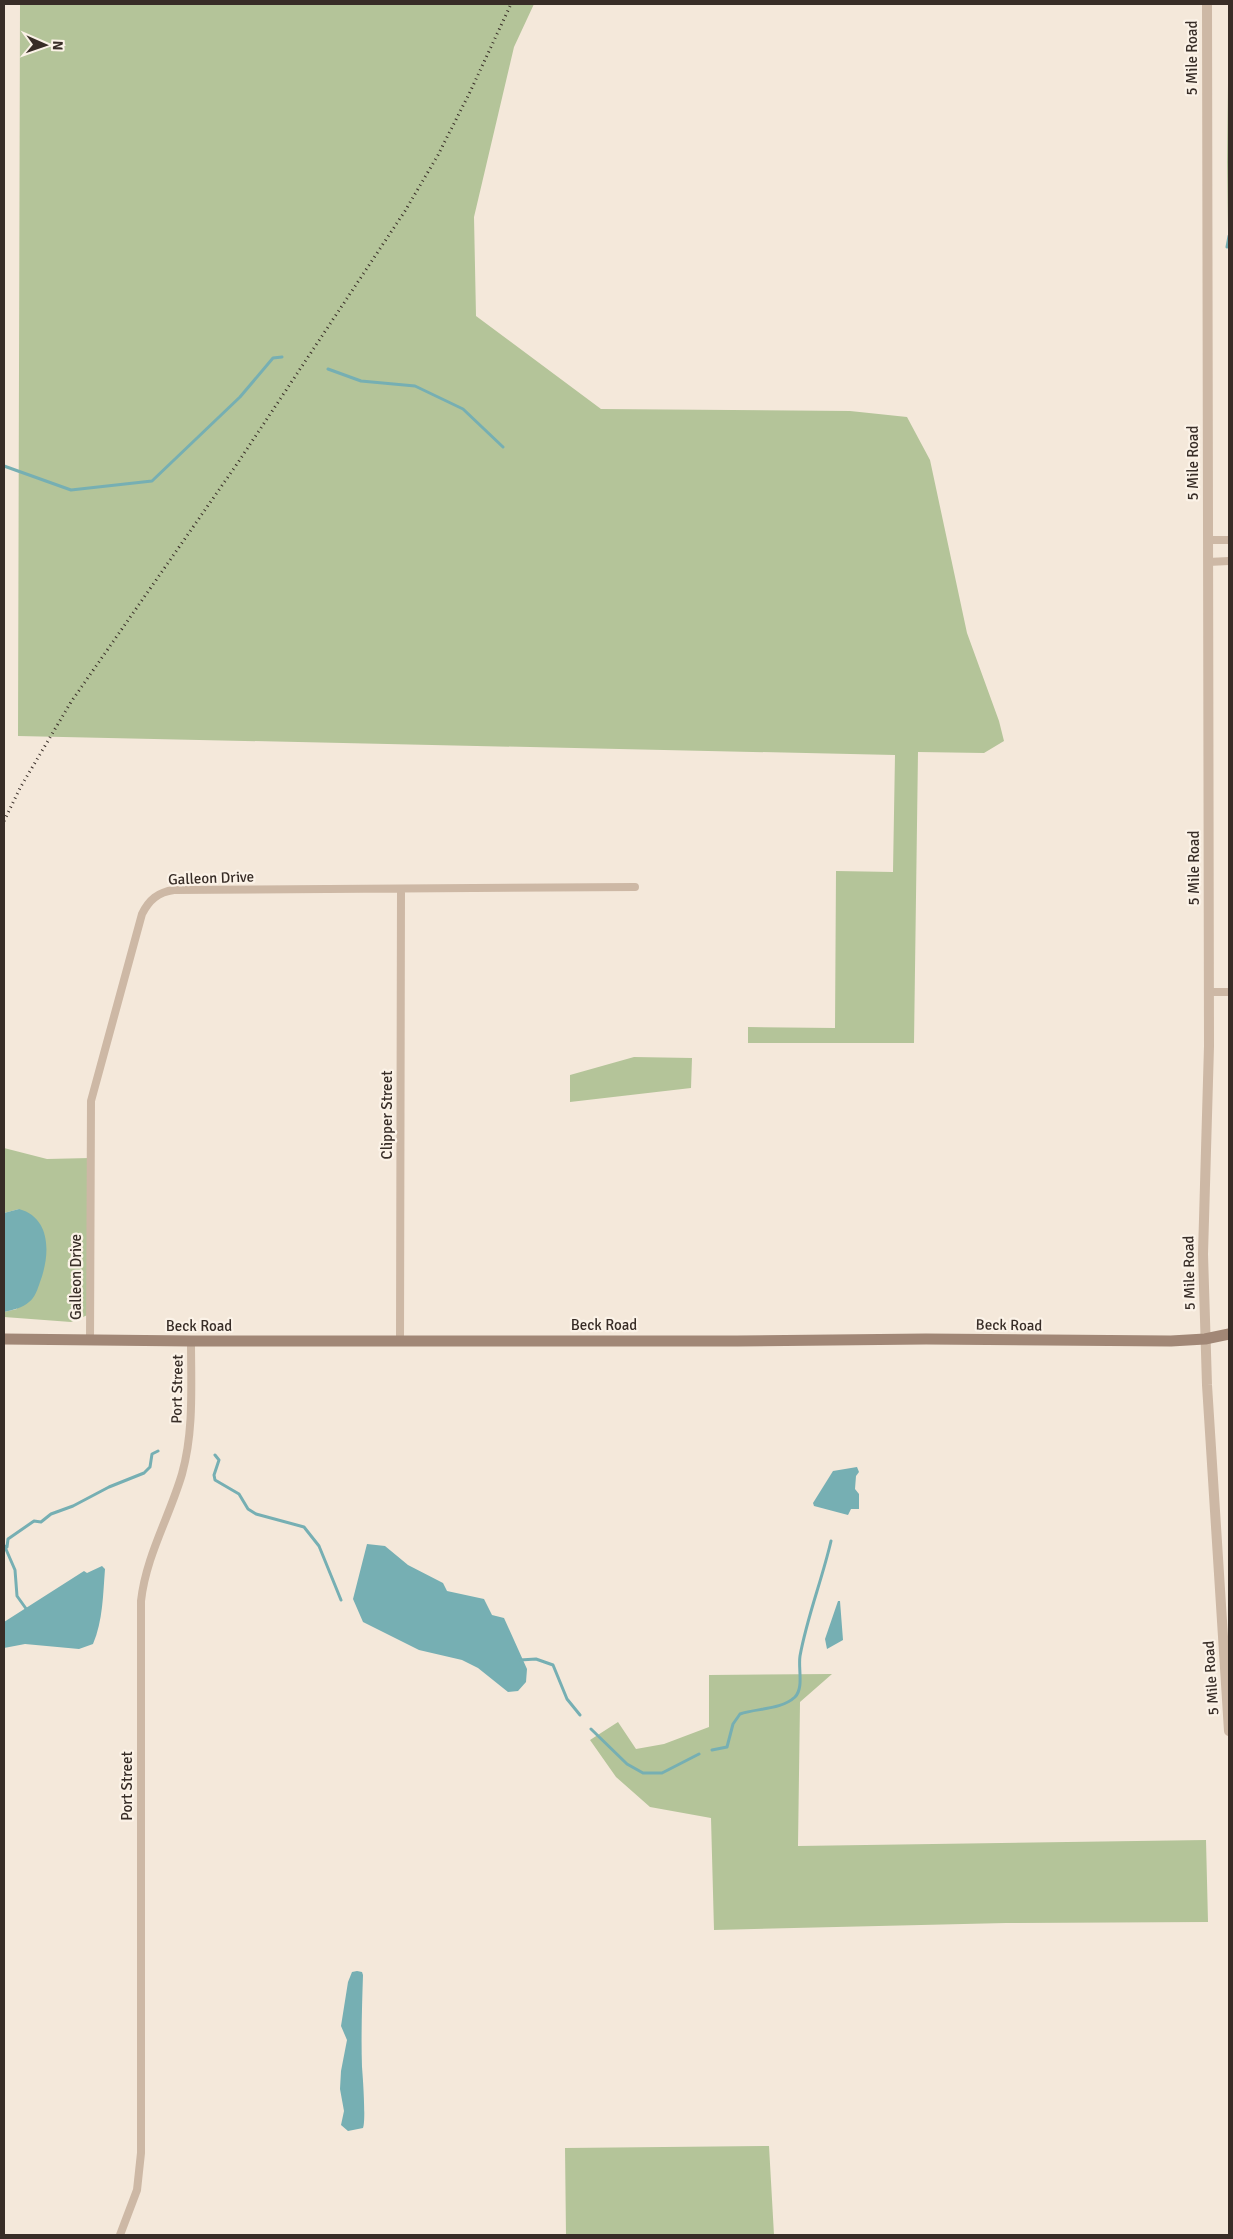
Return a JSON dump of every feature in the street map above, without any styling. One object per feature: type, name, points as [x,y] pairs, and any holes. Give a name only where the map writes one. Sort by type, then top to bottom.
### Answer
[{"type":"main road","name":"Beck Road","points":[[4,1339],[90,1341],[737,1341],[1205,1339],[1229,1334]]},
{"type":"main road","name":"Beck Road","points":[[1205,1339],[1229,1344]]},
{"type":"street","name":"5 Mile Road","points":[[1207,4],[1209,992],[1204,1217],[1205,1339],[1229,1731]]},
{"type":"street","points":[[1208,540],[1229,540]]},
{"type":"street","points":[[1208,562],[1229,561]]},
{"type":"street","name":"Galleon Drive","points":[[90,1341],[92,1101],[98,1069],[147,905],[158,894],[174,890],[635,887]]},
{"type":"street","name":"Clipper Street","points":[[400,1340],[401,890]]},
{"type":"street","points":[[1209,992],[1229,992]]},
{"type":"street","name":"Port Street","points":[[120,2235],[137,2190],[141,2153],[140,1601],[147,1565],[182,1473],[191,1428],[191,1341]]},
{"type":"green space","points":[[20,4],[534,4],[514,47],[474,217],[476,316],[601,409],[850,411],[907,417],[930,460],[967,633],[999,721],[1004,741],[984,753],[918,752],[914,1043],[748,1043],[748,1027],[835,1028],[836,871],[893,872],[895,755],[18,736]]},
{"type":"green space","points":[[1229,4],[1229,299],[1227,162]]},
{"type":"green space","points":[[634,1057],[692,1058],[691,1088],[570,1102],[570,1075]]},
{"type":"green space","points":[[4,1148],[47,1159],[90,1158],[90,1314],[71,1322],[4,1317],[4,1312],[17,1309],[19,1209],[4,1213]]},
{"type":"green space","points":[[832,1674],[800,1702],[798,1846],[1206,1840],[1208,1922],[1006,1923],[714,1930],[711,1818],[650,1807],[616,1777],[590,1740],[618,1722],[636,1749],[664,1744],[709,1727],[709,1675]]},
{"type":"green space","points":[[769,2146],[774,2235],[566,2235],[565,2148]]},
{"type":"water","points":[[19,1209],[30,1214],[43,1229],[46,1239],[46,1261],[33,1298],[24,1306],[4,1312],[4,1213]]},
{"type":"water","points":[[857,1467],[859,1472],[856,1476],[855,1489],[859,1494],[859,1509],[851,1509],[848,1515],[814,1506],[813,1503],[833,1471]]},
{"type":"water","points":[[367,1544],[385,1546],[408,1565],[443,1583],[447,1591],[484,1599],[492,1615],[504,1618],[527,1669],[526,1682],[518,1691],[508,1692],[478,1668],[462,1660],[419,1650],[363,1622],[353,1599]]},
{"type":"water","points":[[102,1566],[105,1569],[102,1607],[99,1626],[93,1644],[79,1649],[25,1644],[4,1648],[4,1622],[84,1571],[87,1573]]},
{"type":"water","points":[[838,1601],[840,1601],[843,1640],[827,1649],[825,1639]]},
{"type":"water","points":[[352,1972],[362,1972],[363,1975],[362,2067],[364,2124],[363,2128],[348,2131],[341,2125],[344,2111],[340,2089],[341,2071],[347,2040],[341,2026],[348,1982]]},
{"type":"waterway","points":[[1227,247],[1229,236]]},
{"type":"waterway","points":[[4,466],[71,490],[152,481],[240,397],[273,358],[282,357]]},
{"type":"waterway","points":[[328,369],[361,381],[415,386],[463,409],[503,447]]},
{"type":"waterway","points":[[4,1546],[7,1547],[8,1539],[34,1521],[41,1522],[51,1514],[73,1506],[109,1487],[144,1473],[150,1467],[152,1454],[158,1451]]},
{"type":"waterway","points":[[215,1455],[219,1460],[214,1475],[215,1480],[239,1494],[248,1509],[256,1514],[304,1527],[319,1546],[341,1600]]},
{"type":"waterway","points":[[712,1750],[727,1747],[733,1724],[740,1714],[776,1707],[789,1701],[798,1693],[800,1656],[803,1641],[831,1541]]},
{"type":"waterway","points":[[5,1547],[15,1570],[17,1596],[27,1610]]},
{"type":"waterway","points":[[520,1660],[536,1659],[553,1665],[567,1699],[580,1715]]},
{"type":"waterway","points":[[591,1729],[627,1764],[643,1773],[662,1773],[699,1754]]},
{"type":"railway","points":[[4,821],[20,788],[71,702],[237,464],[405,211],[438,155],[511,4]]}]
